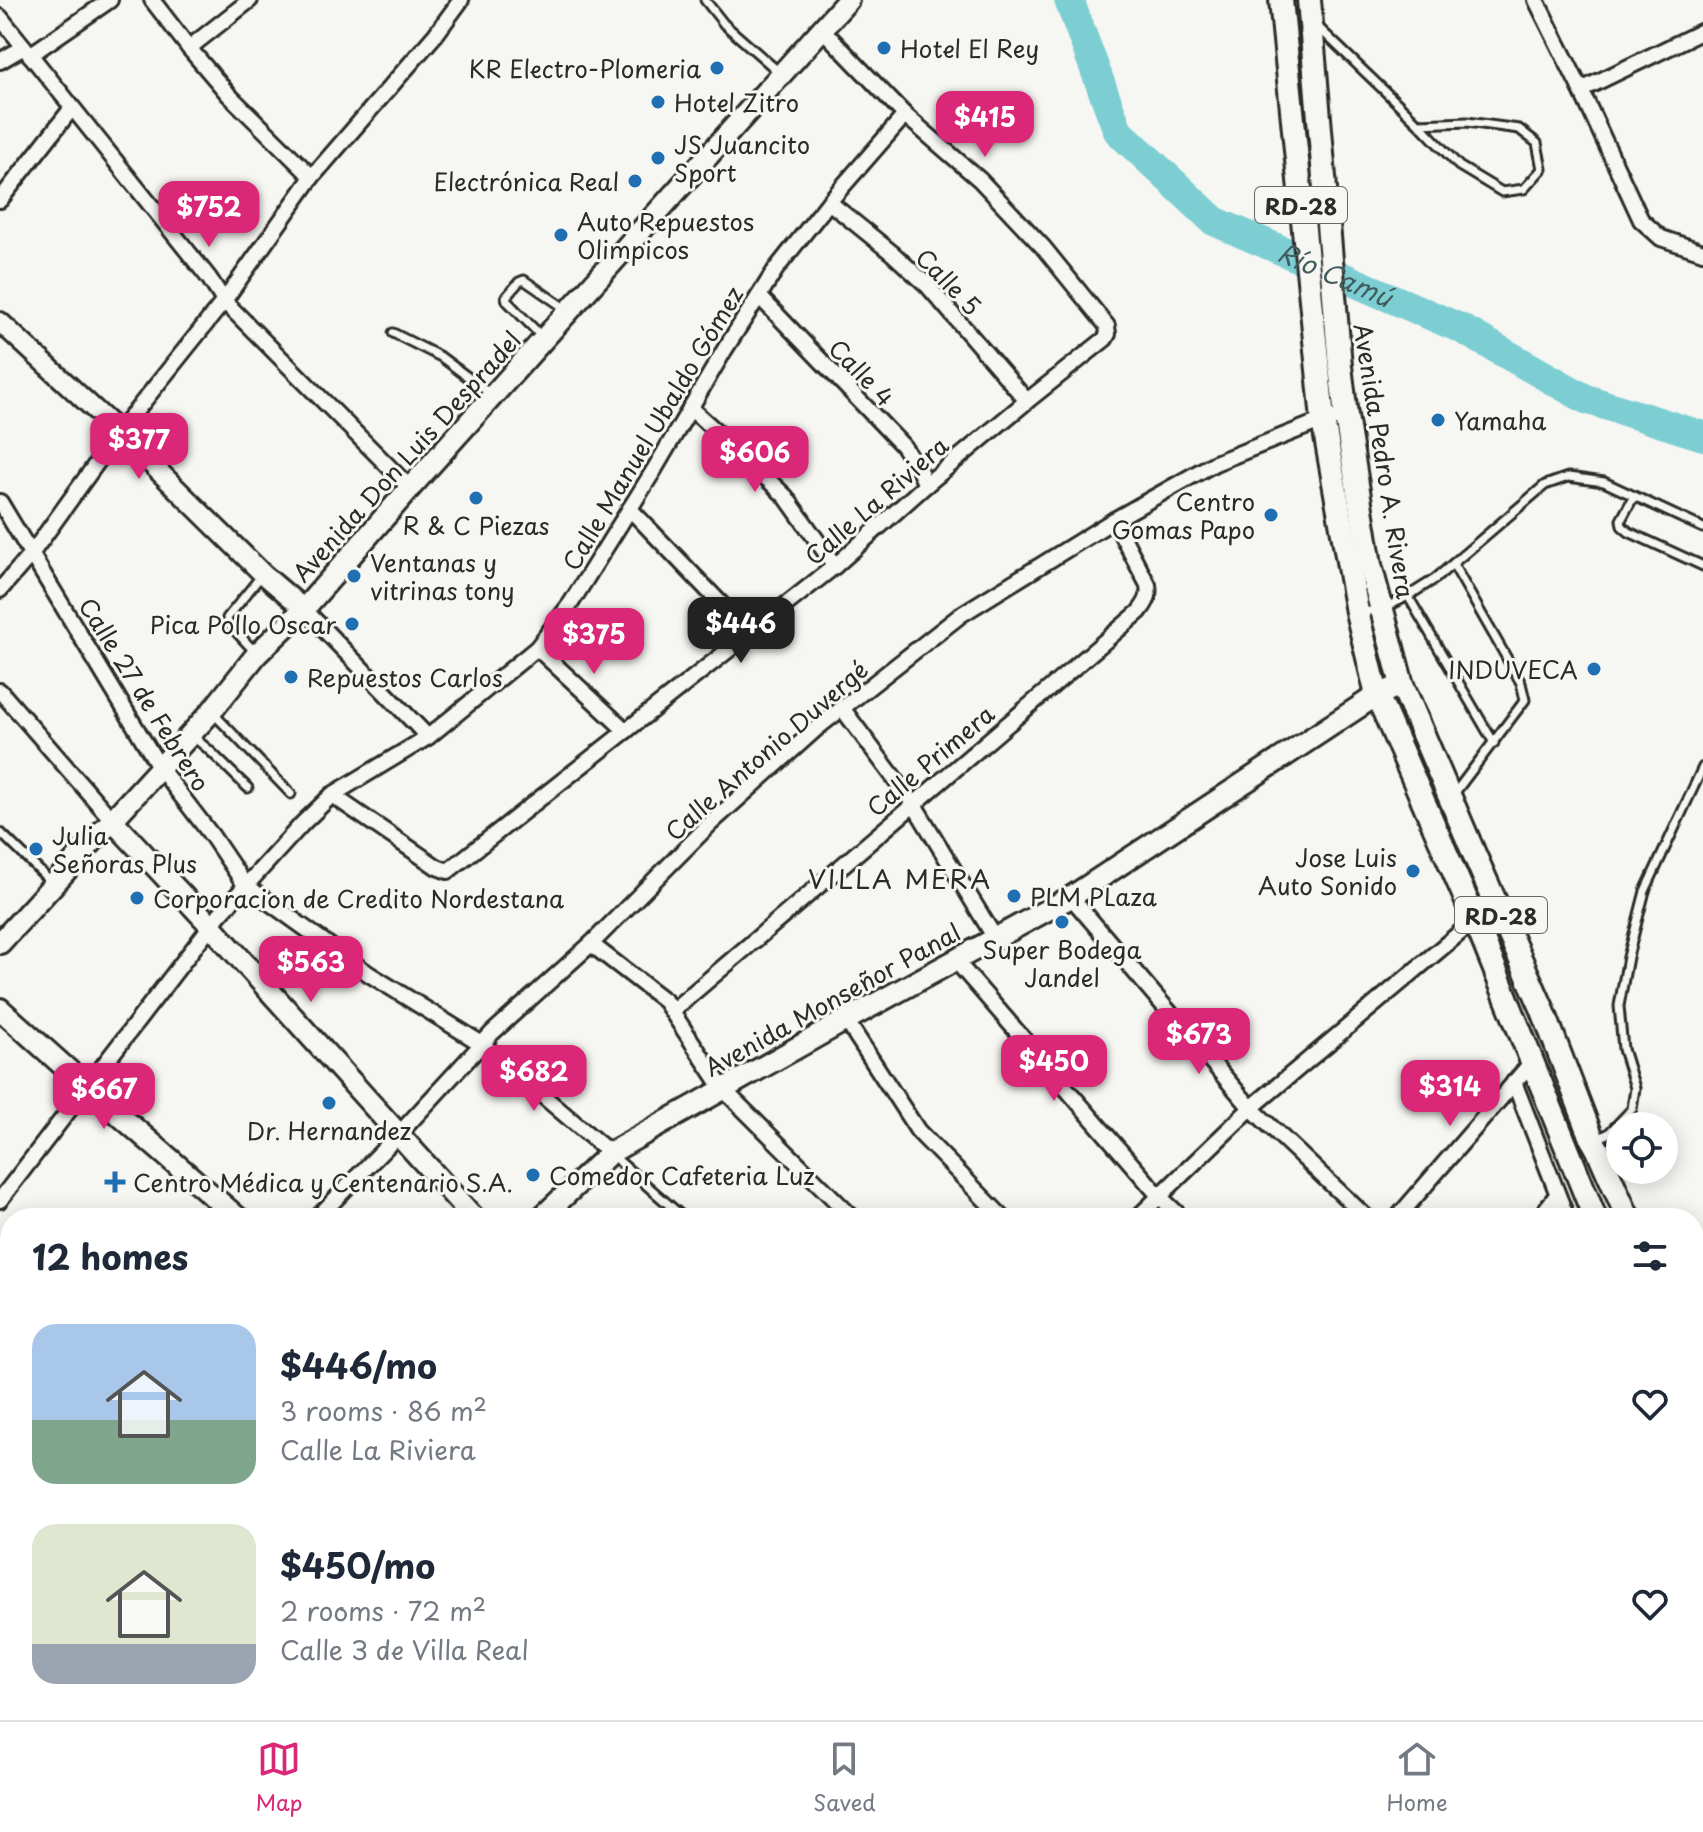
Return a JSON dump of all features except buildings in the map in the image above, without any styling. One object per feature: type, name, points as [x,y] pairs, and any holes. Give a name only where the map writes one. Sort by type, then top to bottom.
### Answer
[{"type":"main road","name":"Avenida Don Luis Despradel","points":[[0,943],[211,712],[257,654],[304,609],[848,0]]},
{"type":"main road","name":"Avenida Pedro A. Rivera","points":[[1281,0],[1284,43],[1329,367],[1346,416],[1370,565],[1402,685],[1542,1008],[1593,1141],[1624,1208]]},
{"type":"main road","name":"Avenida Pedro A. Rivera","points":[[1310,10],[1329,367],[1323,420],[1357,612],[1377,695],[1475,920],[1591,1208]]},
{"type":"main road","name":"Avenida Monseñor Panal","points":[[552,1208],[610,1153],[1071,897],[1377,695],[1402,685]]},
{"type":"main road","points":[[113,821],[465,1208]]},
{"type":"main road","points":[[0,1009],[226,1208]]},
{"type":"main road","points":[[1567,1152],[1593,1141]]},
{"type":"street","points":[[0,61],[27,51],[110,0]]},
{"type":"street","points":[[152,0],[229,95],[312,177]]},
{"type":"street","points":[[189,48],[250,0]]},
{"type":"street","points":[[0,590],[32,553],[119,432],[224,301],[312,177],[436,34],[461,0]]},
{"type":"street","points":[[1536,0],[1641,220],[1661,238],[1703,252]]},
{"type":"street","points":[[0,17],[209,278],[224,301],[410,488]]},
{"type":"street","name":"Calle La Riviera","points":[[332,795],[437,867],[448,871],[835,566],[926,485],[1105,339],[1107,326],[1043,247],[980,180],[905,115],[822,29]]},
{"type":"street","points":[[1581,90],[1703,31]]},
{"type":"street","points":[[0,200],[72,108]]},
{"type":"street","name":"Calle Manuel Ubaldo Gómez","points":[[0,1200],[211,926],[303,823],[332,795],[428,737],[537,648],[571,603],[776,269],[905,115]]},
{"type":"street","name":"Calle 5","points":[[829,202],[927,285],[1027,401]]},
{"type":"street","name":"Calle 4","points":[[759,296],[903,446],[926,485]]},
{"type":"street","points":[[0,322],[119,432],[263,574],[304,609],[428,737]]},
{"type":"street","points":[[690,408],[786,497],[835,566]]},
{"type":"street","name":"Calle Antonio Duvergé","points":[[327,1208],[482,1044],[591,944],[711,823],[817,728],[962,614],[1114,520],[1215,463],[1323,420],[1346,416]]},
{"type":"street","name":"Calle 27 de Febrero","points":[[0,502],[160,768],[245,885],[369,974],[482,1044],[610,1153]]},
{"type":"street","points":[[630,509],[750,634]]},
{"type":"street","name":"Calle Primera","points":[[672,1011],[1127,622],[1147,601],[1148,585],[1114,520]]},
{"type":"street","points":[[537,648],[626,731]]},
{"type":"street","points":[[0,691],[113,821]]},
{"type":"street","points":[[842,708],[913,803],[995,938]]},
{"type":"street","points":[[1071,897],[1251,1108],[1356,1208]]},
{"type":"street","points":[[1148,1208],[1251,1108],[1475,920],[1498,910]]},
{"type":"street","points":[[591,944],[665,1001],[723,1089],[843,1208]]},
{"type":"street","points":[[956,961],[1172,1208]]},
{"type":"street","points":[[846,1020],[918,1131],[993,1208]]},
{"type":"street","points":[[1406,1208],[1531,1063]]},
{"type":"street","points":[[1514,1082],[1563,1208]]},
{"type":"street","points":[[1547,1208],[1557,1195]]},
{"type":"lane","points":[[705,0],[724,24],[781,74]]},
{"type":"lane","points":[[1310,10],[1459,166],[1502,192],[1524,189],[1542,169],[1537,143],[1519,129],[1467,122],[1419,124]]},
{"type":"lane","points":[[545,339],[507,301],[506,297],[519,282],[528,282],[570,311]]},
{"type":"lane","points":[[393,333],[441,357],[493,396]]},
{"type":"lane","points":[[1357,612],[1381,610],[1435,579],[1545,485],[1568,477],[1604,482],[1703,528]]},
{"type":"lane","points":[[1634,496],[1621,520],[1622,526],[1703,566]]},
{"type":"lane","points":[[1450,799],[1525,700],[1521,683],[1453,564]]},
{"type":"lane","points":[[257,654],[228,623],[227,618],[263,574]]},
{"type":"lane","points":[[1408,596],[1494,743]]},
{"type":"lane","points":[[211,712],[291,794]]},
{"type":"lane","points":[[190,735],[248,788]]},
{"type":"lane","points":[[1593,1141],[1609,1133],[1632,1109],[1635,1088],[1623,1049],[1619,1006],[1628,957],[1645,891],[1703,767]]},
{"type":"lane","points":[[0,832],[54,885]]},
{"type":"lane","name":"Calle 27 de Febrero","points":[[610,1153],[673,1208]]},
{"type":"waterway","name":"Río Camú","points":[[1069,0],[1118,131],[1214,221],[1462,329],[1586,399],[1703,436]]},
{"type":"place","name":"Hotel El Rey","points":[[884,48]]},
{"type":"place","name":"KR Electro-Plomeria","points":[[717,68]]},
{"type":"place","name":"Hotel Zitro","points":[[658,102]]},
{"type":"place","name":"JS Juancito Sport","points":[[658,158]]},
{"type":"place","name":"Electrónica Real","points":[[635,181]]},
{"type":"place","name":"Auto Repuestos Olimpicos","points":[[561,235]]},
{"type":"place","name":"Yamaha","points":[[1438,420]]},
{"type":"place","name":"R & C Piezas","points":[[476,498]]},
{"type":"place","name":"Centro Gomas Papo","points":[[1271,515]]},
{"type":"place","name":"Ventanas y vitrinas tony","points":[[354,576]]},
{"type":"place","name":"Pica Pollo Oscar","points":[[352,624]]},
{"type":"place","name":"INDUVECA","points":[[1594,669]]},
{"type":"place","name":"Repuestos Carlos","points":[[291,677]]},
{"type":"place","name":"Julia Señoras Plus","points":[[36,849]]},
{"type":"place","name":"Jose Luis Auto Sonido","points":[[1413,871]]},
{"type":"place","name":"PLM PLaza","points":[[1014,896]]},
{"type":"place","name":"Corporacion de Credito Nordestana","points":[[137,898]]},
{"type":"place","name":"Super Bodega Jandel","points":[[1062,922]]},
{"type":"place","name":"Dr. Hernandez","points":[[329,1103]]},
{"type":"place","name":"Comedor Cafeteria Luz","points":[[533,1175]]},
{"type":"place","name":"Centro Médica y Centenario S.A.","points":[[115,1182]]},
{"type":"district","name":"VILLA MERA","points":[[900,878]]}]
